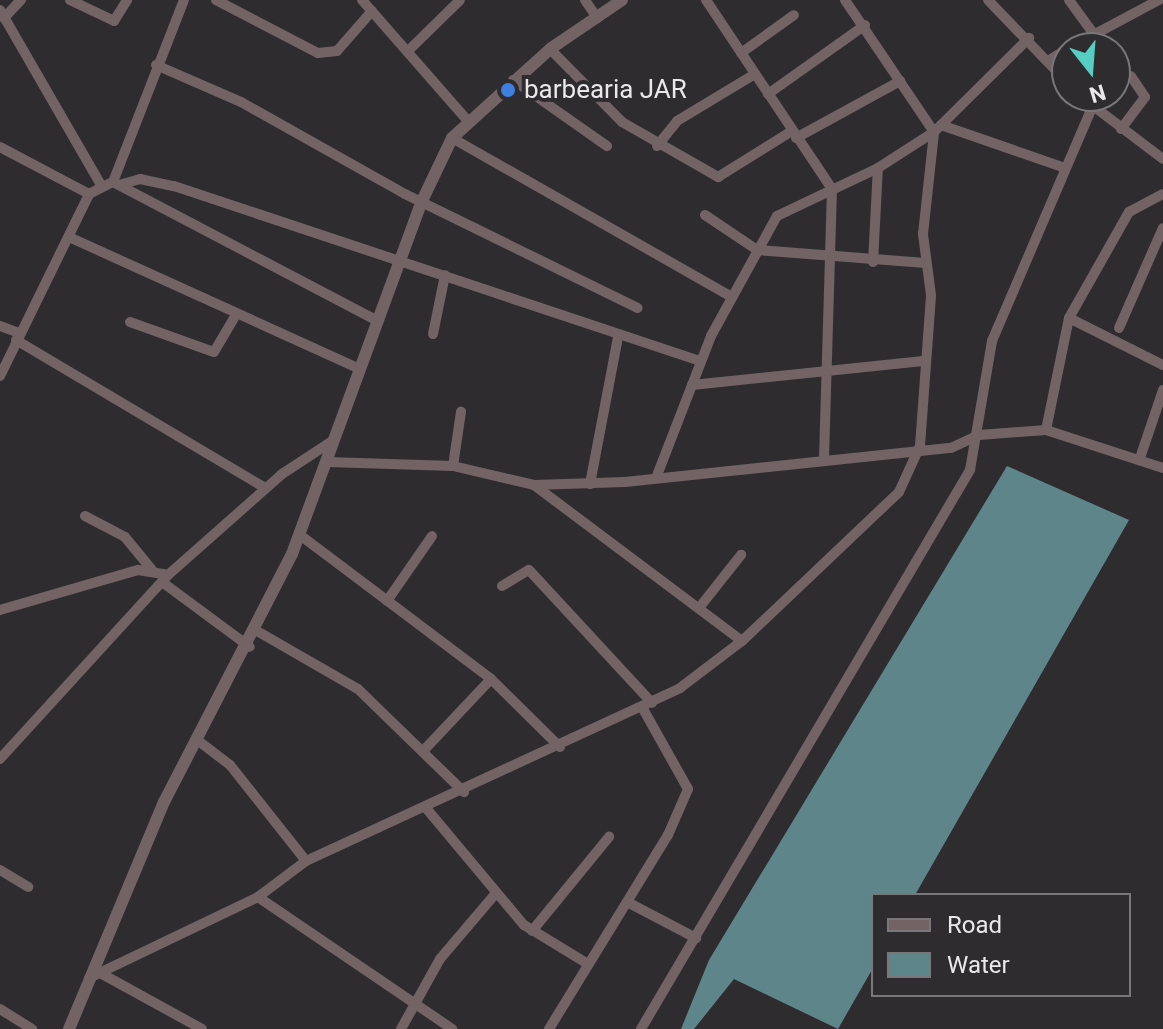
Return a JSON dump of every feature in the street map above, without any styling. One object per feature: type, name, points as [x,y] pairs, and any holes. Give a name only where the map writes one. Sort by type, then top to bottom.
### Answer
[{"type":"street","points":[[21,0],[2,14],[101,185]]},
{"type":"street","points":[[75,1],[114,21],[127,0]]},
{"type":"street","points":[[116,184],[156,65],[184,0]]},
{"type":"street","points":[[216,0],[318,53],[337,51],[372,11]]},
{"type":"street","points":[[362,0],[409,50],[468,121]]},
{"type":"street","points":[[409,50],[460,0]]},
{"type":"street","points":[[585,0],[597,18]]},
{"type":"street","points":[[69,1029],[196,739],[250,647],[300,535],[422,201],[452,138],[550,49],[622,0]]},
{"type":"street","points":[[706,0],[832,189],[833,258],[824,456]]},
{"type":"street","points":[[845,0],[865,25],[900,81],[938,128],[1062,167]]},
{"type":"street","points":[[988,0],[1029,38],[1051,64]]},
{"type":"street","points":[[1069,0],[1092,32],[1159,0]]},
{"type":"street","points":[[741,53],[794,15]]},
{"type":"street","points":[[768,94],[865,25]]},
{"type":"street","points":[[656,478],[700,361],[777,216],[878,168],[938,128],[1029,38]]},
{"type":"street","points":[[550,49],[622,122],[657,146],[724,178],[794,134],[900,81]]},
{"type":"street","points":[[156,65],[241,102],[422,201],[638,308]]},
{"type":"street","points":[[657,146],[677,121],[755,74]]},
{"type":"street","points":[[1121,129],[1146,93],[1131,76]]},
{"type":"street","points":[[513,80],[607,146]]},
{"type":"street","points":[[641,1029],[970,470],[979,435],[992,341],[1062,167],[1090,112]]},
{"type":"street","points":[[1098,112],[1163,159]]},
{"type":"street","points":[[89,978],[258,897],[306,861],[464,792],[647,705],[742,641],[899,492],[920,446],[926,361],[926,263],[938,128]]},
{"type":"street","points":[[452,138],[732,297]]},
{"type":"street","points":[[0,147],[89,194]]},
{"type":"street","points":[[873,262],[878,168]]},
{"type":"street","points":[[0,376],[89,194],[101,185],[155,180],[399,264],[445,275],[618,337],[700,361]]},
{"type":"street","points":[[116,184],[378,321]]},
{"type":"street","points":[[1046,430],[1069,318],[1129,212],[1163,194]]},
{"type":"street","points":[[705,215],[757,250],[873,262],[926,263]]},
{"type":"street","points":[[1119,328],[1163,228]]},
{"type":"street","points":[[69,237],[360,369]]},
{"type":"street","points":[[433,334],[445,275]]},
{"type":"street","points":[[130,322],[214,352],[237,313]]},
{"type":"street","points":[[1069,318],[1163,365]]},
{"type":"street","points":[[0,326],[265,488]]},
{"type":"street","points":[[590,484],[618,337]]},
{"type":"street","points":[[692,385],[926,361]]},
{"type":"street","points":[[1140,458],[1163,390]]},
{"type":"street","points":[[453,466],[461,412]]},
{"type":"street","points":[[327,462],[453,466],[534,485],[590,484],[920,446],[951,448],[979,435],[1046,430],[1140,458],[1163,468]]},
{"type":"street","points":[[0,759],[165,578],[265,488],[334,440]]},
{"type":"street","points":[[534,485],[627,561],[699,608],[742,641]]},
{"type":"street","points":[[85,516],[125,537],[152,570],[250,647]]},
{"type":"street","points":[[300,535],[491,679],[560,747]]},
{"type":"street","points":[[387,601],[432,536]]},
{"type":"street","points":[[699,608],[741,555]]},
{"type":"street","points":[[0,610],[152,570]]},
{"type":"street","points":[[502,586],[529,570],[647,705],[688,789],[629,903],[549,1029]]},
{"type":"street","points":[[257,631],[358,689],[425,749],[464,792]]},
{"type":"street","points":[[425,749],[491,679]]},
{"type":"street","points":[[196,739],[230,765],[306,861]]},
{"type":"street","points":[[426,808],[496,893],[532,931],[588,964]]},
{"type":"street","points":[[532,931],[609,837]]},
{"type":"street","points":[[0,870],[28,887]]},
{"type":"street","points":[[401,1029],[440,959],[496,893]]},
{"type":"street","points":[[258,897],[452,1029]]},
{"type":"street","points":[[629,903],[696,938]]},
{"type":"street","points":[[102,974],[202,1029]]},
{"type":"street","points":[[0,1009],[32,1029]]},
{"type":"water","points":[[1007,466],[1129,520],[916,893],[871,893],[871,971],[838,1029],[734,979],[694,1029],[681,1029],[709,960]]},
{"type":"place","name":"barbearia JAR","points":[[508,90]]}]
